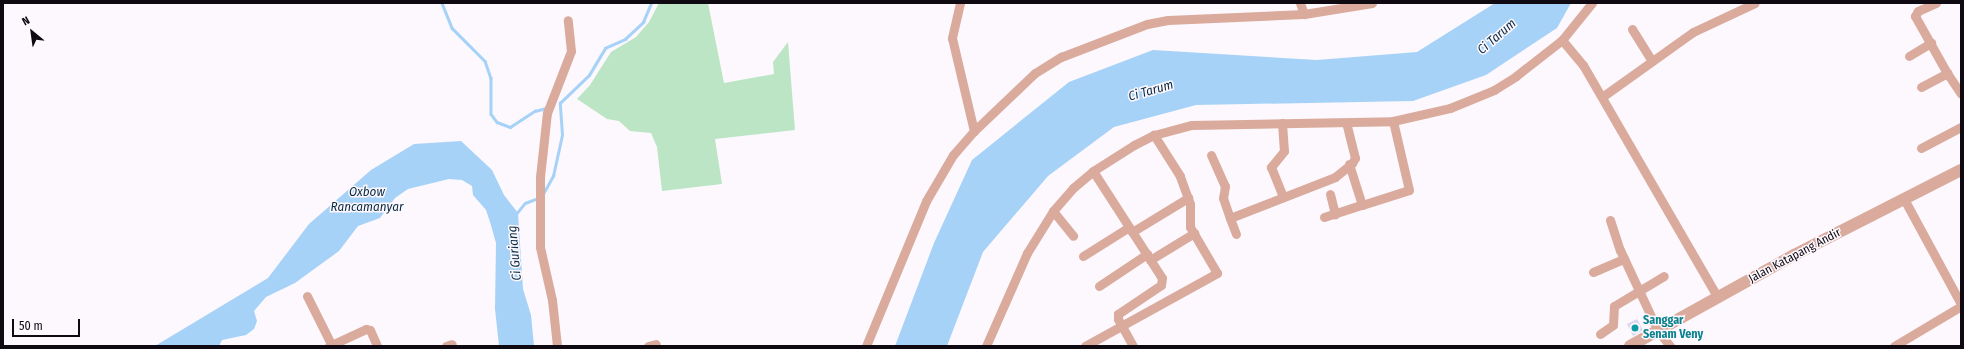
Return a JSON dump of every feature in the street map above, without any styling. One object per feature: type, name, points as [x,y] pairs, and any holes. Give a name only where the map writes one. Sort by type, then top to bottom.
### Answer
[{"type":"street","points":[[960,3],[952,38],[974,131]]},
{"type":"street","points":[[1300,3],[1304,14]]},
{"type":"street","points":[[866,346],[926,201],[953,155],[974,131],[1035,73],[1061,57],[1117,33],[1168,20],[1304,14],[1372,3]]},
{"type":"street","points":[[986,346],[1027,253],[1053,212],[1073,188],[1093,171],[1154,135],[1207,124],[1346,123],[1393,121],[1450,108],[1494,90],[1562,40],[1592,3]]},
{"type":"street","points":[[1602,97],[1651,60],[1693,32],[1755,3]]},
{"type":"street","points":[[1936,3],[1915,14],[1947,73],[1961,94]]},
{"type":"street","points":[[557,346],[552,300],[540,247],[543,127],[570,51],[568,20]]},
{"type":"street","points":[[1632,29],[1651,60]]},
{"type":"street","points":[[1562,40],[1581,62],[1718,298]]},
{"type":"street","points":[[1909,56],[1931,43]]},
{"type":"street","points":[[1921,88],[1947,73]]},
{"type":"street","points":[[1324,217],[1409,190],[1393,121]]},
{"type":"street","points":[[1282,123],[1284,151],[1271,167],[1283,197]]},
{"type":"street","points":[[1230,218],[1338,176],[1355,158],[1346,123]]},
{"type":"street","points":[[1922,148],[1961,127]]},
{"type":"street","points":[[1085,346],[1120,324],[1217,273],[1194,233],[1189,221],[1188,198],[1172,160],[1154,135]]},
{"type":"street","points":[[1211,155],[1225,186],[1223,198],[1236,234]]},
{"type":"street","points":[[1349,164],[1362,205]]},
{"type":"street","name":"Jalan Katapang Andir","points":[[1630,346],[1961,170]]},
{"type":"street","points":[[1093,171],[1149,257],[1162,282],[1118,314],[1120,324],[1133,346]]},
{"type":"street","points":[[1330,194],[1335,214]]},
{"type":"street","points":[[1083,256],[1188,198]]},
{"type":"street","points":[[1898,345],[1961,305],[1957,286],[1904,199]]},
{"type":"street","points":[[1053,212],[1073,236]]},
{"type":"street","points":[[1610,220],[1624,259],[1658,331],[1670,346]]},
{"type":"street","points":[[1099,286],[1194,233]]},
{"type":"street","points":[[1593,272],[1624,259]]},
{"type":"street","points":[[1600,334],[1614,325],[1614,306],[1664,276]]},
{"type":"street","points":[[306,296],[331,346],[366,328],[370,330],[377,346]]},
{"type":"green space","points":[[659,3],[708,3],[724,83],[774,74],[773,62],[788,42],[795,130],[715,139],[722,184],[662,191],[657,147],[651,133],[630,131],[619,121],[607,119],[577,99],[590,85],[611,52],[636,37],[649,22]]},
{"type":"water","name":"Ci Tarum","points":[[1495,3],[1571,3],[1557,28],[1486,75],[1413,101],[1196,105],[1114,127],[1048,176],[983,252],[947,346],[895,346],[934,243],[972,160],[1069,82],[1153,50],[1317,60],[1417,52]]},
{"type":"water","name":"Oxbow Rancamanyar","points":[[461,141],[492,170],[504,195],[518,213],[523,289],[531,315],[534,346],[499,346],[495,309],[496,243],[490,222],[486,210],[473,195],[472,186],[462,180],[449,179],[408,189],[395,198],[380,218],[358,226],[339,251],[295,283],[266,297],[254,311],[257,321],[254,329],[246,335],[222,340],[219,346],[155,346],[268,278],[309,224],[371,170],[414,144]]},
{"type":"building","name":"Sanggar Senam Veny","points":[[1637,319],[1643,330],[1633,336],[1627,324]]},
{"type":"waterway","points":[[442,3],[452,28],[485,61],[491,78],[491,114],[497,122],[510,127],[535,111],[546,108]]},
{"type":"waterway","name":"Ci Guriang","points":[[543,194],[553,176],[562,135],[560,103],[589,75],[605,48],[625,39],[643,22],[651,3]]},
{"type":"waterway","name":"Ci Guriang","points":[[516,214],[525,203],[538,198]]},
{"type":"place","name":"Sanggar Senam Veny","points":[[1635,328]]}]
